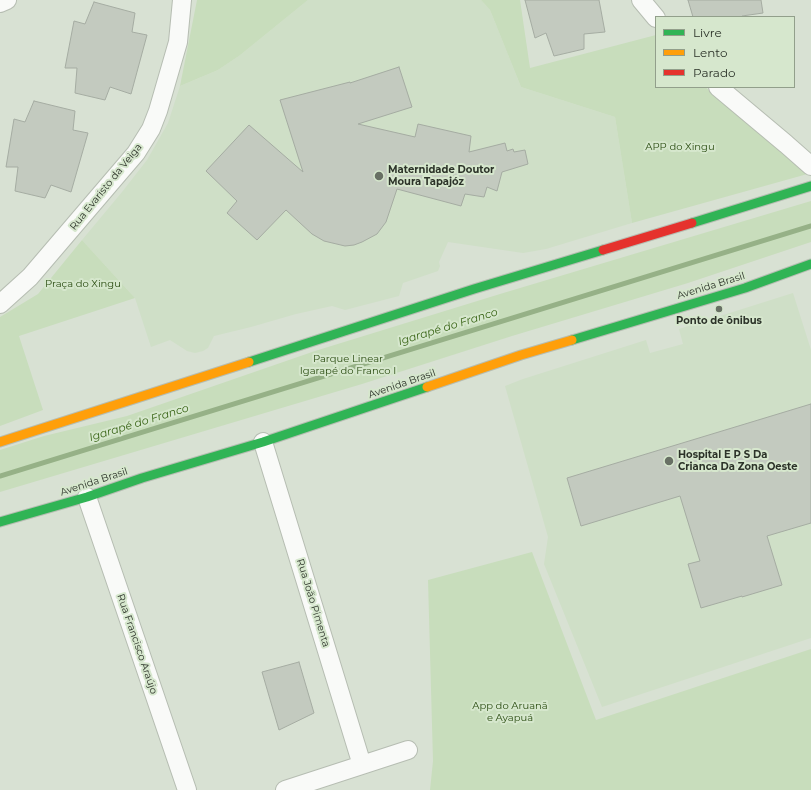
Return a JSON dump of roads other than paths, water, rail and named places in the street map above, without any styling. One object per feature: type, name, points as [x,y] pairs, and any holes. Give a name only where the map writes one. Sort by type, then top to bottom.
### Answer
[{"type":"highway","points":[[0,442],[474,289],[811,186]]},
{"type":"highway","name":"Avenida Brasil","points":[[0,522],[87,497],[142,478],[263,442],[521,355],[745,288],[811,264]]},
{"type":"street","points":[[0,4],[7,0]]},
{"type":"street","name":"Rua Evaristo da Veiga","points":[[0,304],[30,277],[136,153],[150,129],[158,111],[178,42],[182,0]]},
{"type":"street","points":[[641,0],[655,17]]},
{"type":"street","points":[[719,88],[811,166]]},
{"type":"street","name":"Rua João Pimenta","points":[[263,442],[362,765]]},
{"type":"street","name":"Rua Francisco Araújo","points":[[87,497],[187,790]]},
{"type":"street","points":[[285,790],[408,750]]},
{"type":"waterway","name":"Igarapé do Franco","points":[[0,476],[811,226]]},
{"type":"place","name":"Maternidade Doutor Moura Tapajóz","points":[[379,176]]},
{"type":"place","name":"Ponto de ônibus","points":[[719,309]]},
{"type":"place","name":"Hospital E P S Da Crianca Da Zona Oeste","points":[[669,461]]},
{"type":"park label","name":"APP do Xingu","points":[[680,147]]},
{"type":"park label","name":"Praça do Xingu","points":[[83,284]]},
{"type":"park label","name":"Parque Linear Igarapé do Franco I","points":[[348,364]]},
{"type":"park label","name":"App do Aruanã e Ayapuá","points":[[510,712]]}]
